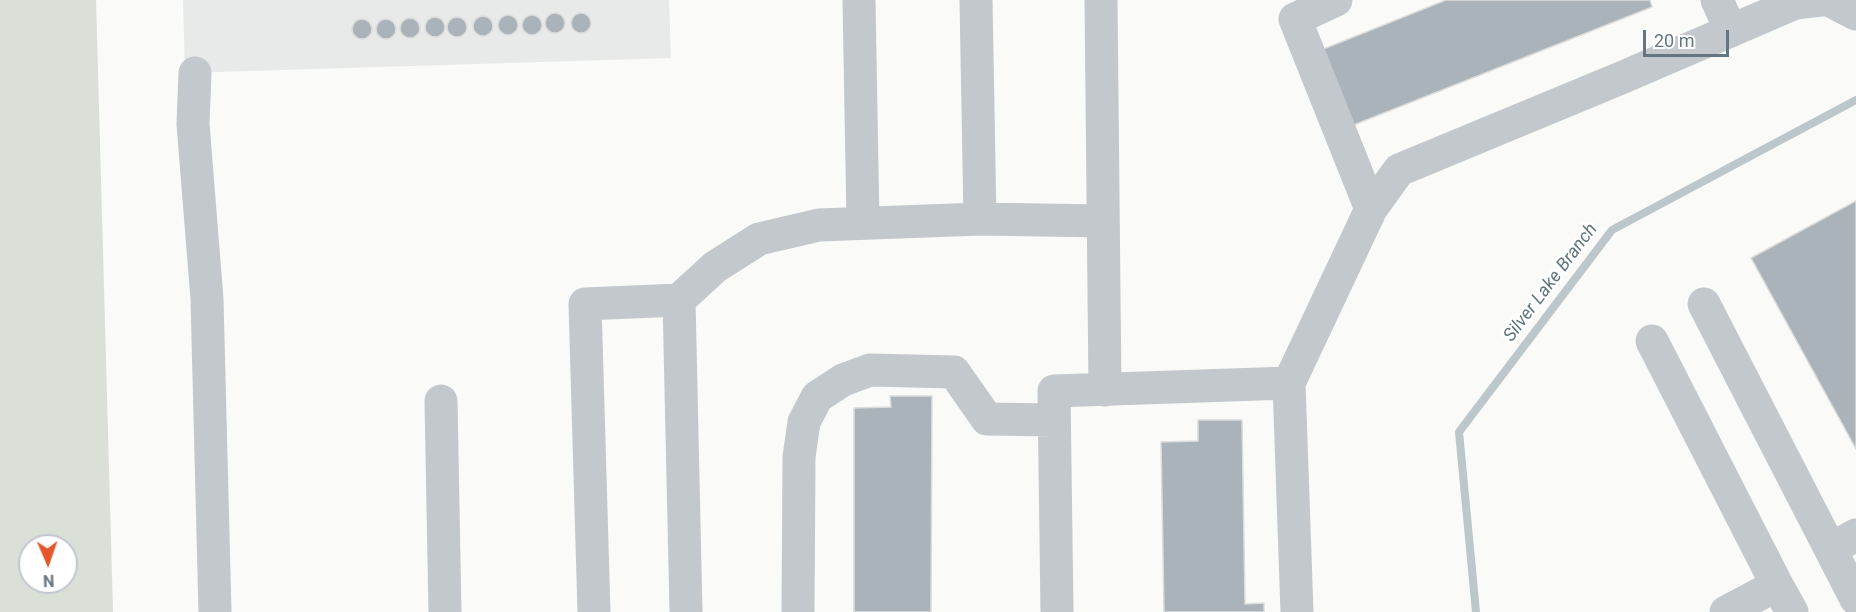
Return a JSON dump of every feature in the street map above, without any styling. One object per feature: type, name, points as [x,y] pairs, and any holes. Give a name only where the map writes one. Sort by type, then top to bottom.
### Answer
[{"type":"lane","points":[[860,0],[863,223]]},
{"type":"lane","points":[[976,0],[980,219]]},
{"type":"lane","points":[[1101,0],[1105,390]]},
{"type":"lane","points":[[1336,0],[1295,19],[1371,209]]},
{"type":"lane","points":[[1717,0],[1731,31]]},
{"type":"lane","points":[[1297,612],[1288,383],[1371,209],[1399,170],[1794,3],[1821,0]]},
{"type":"lane","points":[[1829,0],[1856,14]]},
{"type":"lane","points":[[195,73],[193,124],[207,299],[215,612]]},
{"type":"lane","points":[[594,612],[585,304],[680,300],[715,267],[759,238],[819,225],[980,219],[1103,221]]},
{"type":"lane","points":[[680,300],[686,612]]},
{"type":"lane","points":[[1704,304],[1844,542],[1856,599]]},
{"type":"lane","points":[[1652,341],[1784,599],[1726,612]]},
{"type":"lane","points":[[798,612],[799,457],[804,422],[818,397],[843,381],[870,370],[954,372],[987,419],[1054,420]]},
{"type":"lane","points":[[1057,612],[1054,391],[1288,383]]},
{"type":"lane","points":[[441,401],[445,612]]},
{"type":"shaded area","points":[[0,0],[96,0],[113,612],[0,612]]},
{"type":"shaded area","points":[[183,0],[669,0],[671,58],[185,73]]},
{"type":"building","points":[[1446,0],[1650,0],[1652,7],[1351,126],[1321,50]]},
{"type":"building","points":[[555,13],[562,16],[565,23],[562,30],[555,33],[548,30],[545,23],[548,16]]},
{"type":"building","points":[[581,13],[588,16],[591,23],[588,30],[581,33],[574,30],[571,23],[574,16]]},
{"type":"building","points":[[508,15],[515,18],[518,25],[515,32],[508,35],[501,32],[498,25],[501,18]]},
{"type":"building","points":[[532,15],[539,18],[542,25],[539,32],[532,35],[525,32],[522,25],[525,18]]},
{"type":"building","points":[[483,16],[490,19],[493,26],[490,33],[483,36],[476,33],[473,26],[476,19]]},
{"type":"building","points":[[435,17],[442,20],[445,27],[442,34],[435,37],[428,34],[425,27],[428,20]]},
{"type":"building","points":[[457,17],[464,20],[467,27],[464,34],[457,37],[450,34],[447,27],[450,20]]},
{"type":"building","points":[[410,18],[417,21],[420,28],[417,35],[410,38],[403,35],[400,28],[403,21]]},
{"type":"building","points":[[362,19],[369,22],[372,29],[369,36],[362,39],[355,36],[352,29],[355,22]]},
{"type":"building","points":[[386,19],[393,22],[396,29],[393,36],[386,39],[379,36],[376,29],[379,22]]},
{"type":"building","points":[[1856,201],[1856,449],[1751,258]]},
{"type":"building","points":[[890,396],[932,396],[931,612],[854,612],[854,408],[891,407]]},
{"type":"building","points":[[1198,420],[1242,420],[1245,604],[1264,603],[1264,612],[1164,612],[1161,442],[1198,441]]},
{"type":"waterway","name":"Silver Lake Branch","points":[[1476,612],[1459,432],[1612,230],[1856,100]]}]
